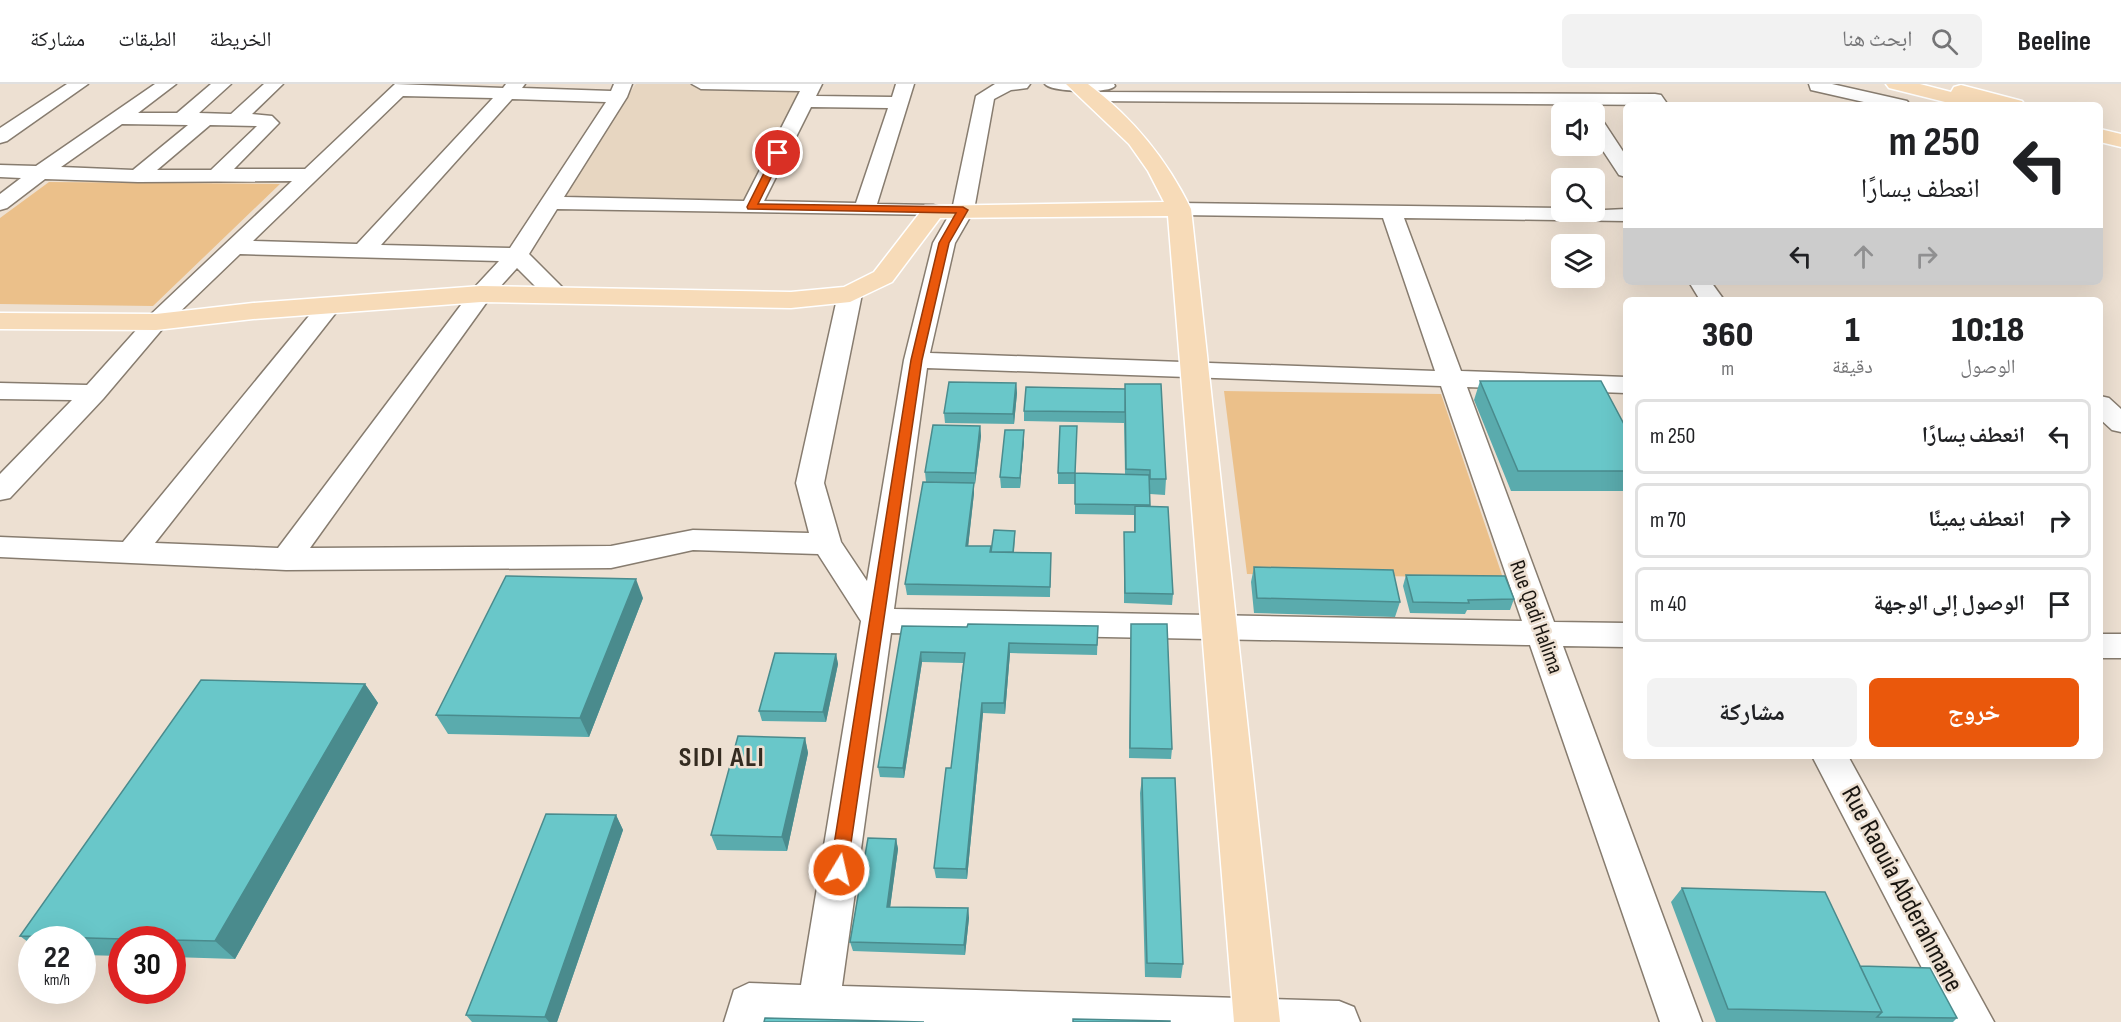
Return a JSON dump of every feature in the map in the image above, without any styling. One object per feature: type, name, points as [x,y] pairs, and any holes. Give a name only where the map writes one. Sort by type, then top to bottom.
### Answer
[{"type":"main road","points":[[1896,84],[1970,102]]},
{"type":"main road","points":[[1931,84],[2003,102]]},
{"type":"main road","points":[[1083,89],[1137,137],[1165,175],[1179,209],[1257,1020]]},
{"type":"main road","points":[[2103,129],[2121,133]]},
{"type":"main road","points":[[2103,136],[2121,141]]},
{"type":"main road","points":[[0,321],[156,322],[330,305],[481,294],[790,300],[850,294],[883,277],[933,211],[1179,209]]},
{"type":"street","points":[[0,138],[79,84]]},
{"type":"street","points":[[0,204],[42,171],[167,84]]},
{"type":"street","points":[[181,119],[222,84]]},
{"type":"street","points":[[235,120],[274,84]]},
{"type":"street","points":[[701,84],[810,90],[899,103]]},
{"type":"street","points":[[865,209],[905,84]]},
{"type":"street","points":[[818,1006],[916,360],[944,243],[963,210],[985,96],[1007,85],[1021,84]]},
{"type":"street","points":[[1054,84],[1083,89],[1247,90],[1655,99],[1657,102]]},
{"type":"street","points":[[0,491],[94,393],[156,322],[402,87],[620,90]]},
{"type":"street","points":[[362,252],[512,89]]},
{"type":"street","points":[[286,559],[481,294],[517,255],[552,203],[620,90]]},
{"type":"street","points":[[751,207],[810,90]]},
{"type":"street","points":[[1815,91],[1882,102]]},
{"type":"street","points":[[118,118],[264,120],[270,123],[217,176]]},
{"type":"street","points":[[138,176],[206,119]]},
{"type":"street","points":[[1605,139],[1623,166]]},
{"type":"street","points":[[0,171],[138,176],[308,175]]},
{"type":"street","points":[[552,203],[933,211]]},
{"type":"street","points":[[1179,209],[1623,214]]},
{"type":"street","name":"Rue Qadi Halima","points":[[1391,212],[1681,1022]]},
{"type":"street","points":[[232,247],[517,255],[558,296]]},
{"type":"street","points":[[850,294],[810,483],[827,544],[877,621]]},
{"type":"street","points":[[130,553],[330,305]]},
{"type":"street","points":[[916,360],[1623,385]]},
{"type":"street","points":[[0,391],[94,393]]},
{"type":"street","points":[[2103,407],[2121,424]]},
{"type":"street","points":[[0,547],[286,559],[611,557],[693,540],[827,544]]},
{"type":"street","points":[[877,621],[1623,635]]},
{"type":"street","points":[[2103,646],[2121,646]]},
{"type":"street","name":"Rue Raouia Abderahmane","points":[[1832,759],[1973,1022]]},
{"type":"street","points":[[745,1022],[749,1004],[1339,1022]]},
{"type":"shaded area","points":[[636,84],[812,86],[751,207],[555,197]]},
{"type":"shaded area","points":[[49,182],[280,184],[153,306],[0,304],[0,218]]},
{"type":"shaded area","points":[[1224,391],[1441,394],[1503,578],[1247,574]]},
{"type":"building","points":[[1480,381],[1601,381],[1623,422],[1623,471],[1518,471]]},
{"type":"building","points":[[949,382],[1016,383],[1013,414],[944,413]]},
{"type":"building","points":[[1125,384],[1161,384],[1166,479],[1150,479],[1150,470],[1126,469]]},
{"type":"building","points":[[1026,387],[1125,389],[1125,412],[1024,411]]},
{"type":"building","points":[[933,425],[980,426],[975,473],[925,472]]},
{"type":"building","points":[[1060,426],[1077,426],[1075,473],[1058,473]]},
{"type":"building","points":[[1005,430],[1024,430],[1020,478],[1000,477]]},
{"type":"building","points":[[1075,473],[1149,475],[1150,505],[1075,504]]},
{"type":"building","points":[[923,482],[974,483],[966,546],[991,546],[990,552],[1051,553],[1050,587],[905,584]]},
{"type":"building","points":[[1135,506],[1168,507],[1173,594],[1125,593],[1124,532],[1135,532]]},
{"type":"building","points":[[994,530],[1015,531],[1013,552],[991,552]]},
{"type":"building","points":[[1254,567],[1393,570],[1400,602],[1257,598]]},
{"type":"building","points":[[1406,575],[1505,576],[1514,599],[1468,600],[1469,603],[1413,602]]},
{"type":"building","points":[[506,576],[636,579],[580,718],[436,715]]},
{"type":"building","points":[[968,624],[1098,626],[1097,645],[1009,643],[1004,703],[982,703],[966,869],[934,868],[946,768],[951,768],[965,653],[921,652],[903,768],[878,767],[902,626],[967,627]]},
{"type":"building","points":[[1131,624],[1167,624],[1172,749],[1130,748]]},
{"type":"building","points":[[775,653],[836,654],[823,712],[759,711]]},
{"type":"building","points":[[201,680],[365,684],[215,941],[186,940],[186,926],[108,926],[108,939],[96,938],[96,926],[27,926]]},
{"type":"building","points":[[738,736],[805,738],[782,837],[711,835]]},
{"type":"building","points":[[1142,778],[1175,778],[1183,964],[1147,963]]},
{"type":"building","points":[[546,814],[616,815],[545,1017],[466,1015]]},
{"type":"building","points":[[868,838],[896,839],[887,907],[968,908],[964,945],[850,942]]},
{"type":"building","points":[[1682,888],[1825,892],[1882,1012],[1728,1009]]},
{"type":"building","points":[[1860,966],[1930,968],[1957,1018],[1877,1017],[1882,1012]]},
{"type":"building","points":[[765,1018],[924,1022],[764,1022]]},
{"type":"building","points":[[1073,1019],[1170,1021],[1170,1022],[1073,1022]]},
{"type":"district","name":"SIDI ALI","points":[[722,757]]},
{"type":"route","points":[[778,153],[751,207],[963,210],[944,243],[916,360],[839,870]]}]
